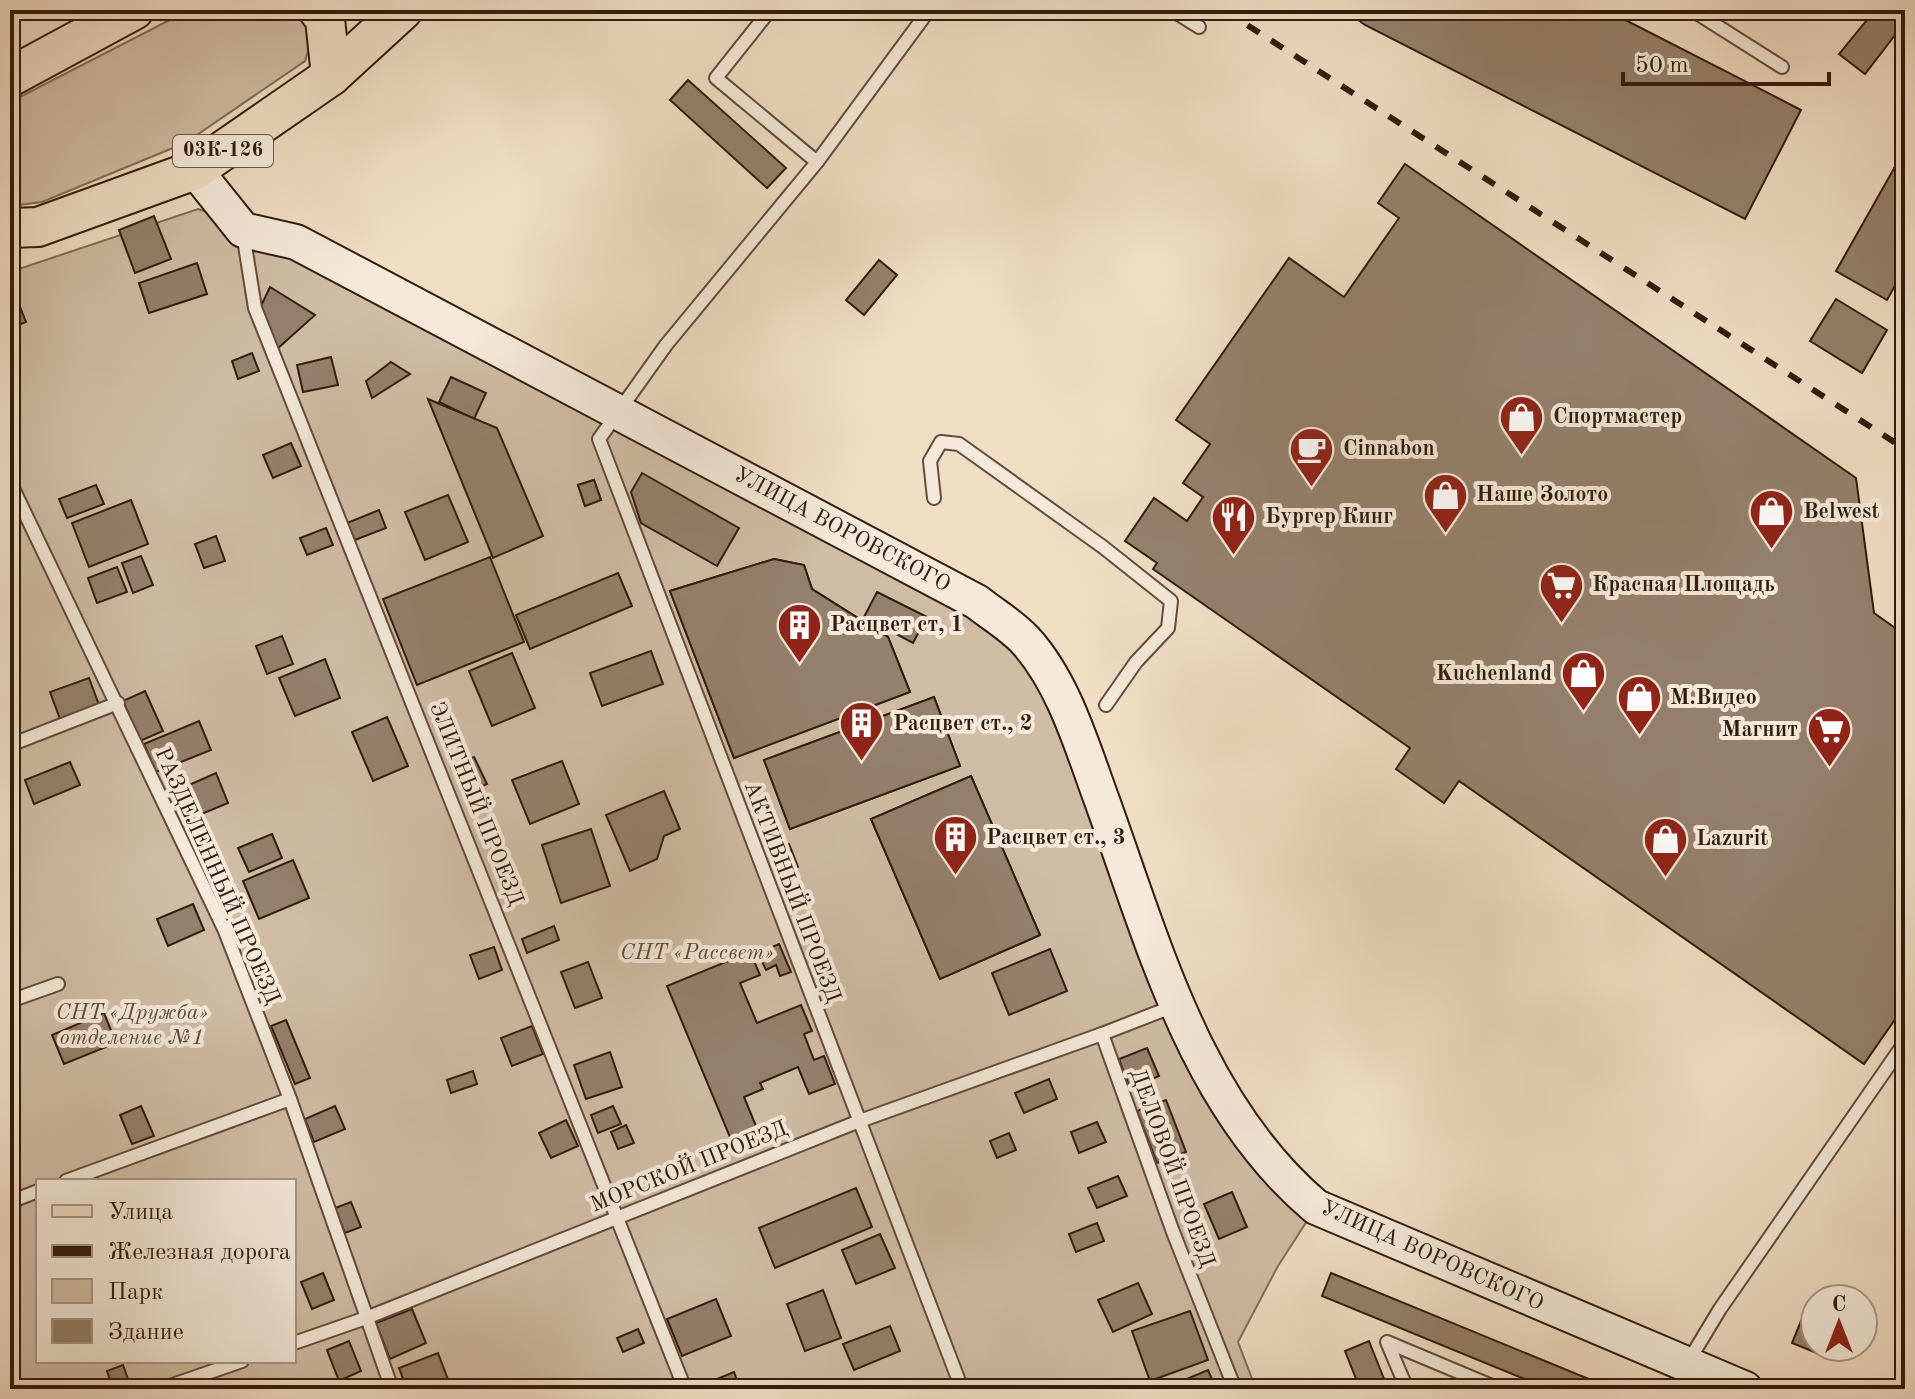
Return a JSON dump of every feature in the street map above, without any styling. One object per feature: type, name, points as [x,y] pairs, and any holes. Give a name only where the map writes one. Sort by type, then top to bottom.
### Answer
[{"type":"main road","points":[[10,77],[134,10]]},
{"type":"main road","points":[[318,10],[325,19],[331,76]]},
{"type":"main road","name":"03К-126","points":[[10,228],[38,227],[195,170],[331,76],[403,10]]},
{"type":"street","points":[[195,170],[243,230]]},
{"type":"street","name":"УЛИЦА ВОРОВСКОГО","points":[[243,230],[296,242],[977,602],[1025,640],[1063,700],[1177,1006],[1217,1086],[1257,1150],[1287,1183],[1316,1207],[1745,1389]]},
{"type":"lane","points":[[770,10],[716,78],[817,162]]},
{"type":"lane","points":[[619,411],[666,345],[817,162],[929,10]]},
{"type":"lane","points":[[1172,10],[1199,27]]},
{"type":"lane","points":[[1692,10],[1782,67]]},
{"type":"lane","name":"ЭЛИТНЫЙ ПРОЕЗД","points":[[243,230],[255,308],[619,1216],[685,1389]]},
{"type":"lane","name":"АКТИВНЫЙ ПРОЕЗД","points":[[619,411],[599,439],[857,1122],[962,1389]]},
{"type":"lane","points":[[934,498],[930,461],[941,442],[959,444],[1103,547],[1171,601],[1168,628],[1136,662],[1106,705]]},
{"type":"lane","name":"РАЗДЕЛЕННЫЙ ПРОЕЗД","points":[[10,482],[225,931],[290,1099],[392,1389]]},
{"type":"lane","points":[[10,517],[23,512]]},
{"type":"lane","points":[[10,745],[118,703]]},
{"type":"lane","points":[[10,1001],[58,984]]},
{"type":"lane","points":[[1102,1034],[1177,1006]]},
{"type":"lane","name":"МОРСКОЙ ПРОЕЗД","points":[[296,1342],[366,1318],[857,1122],[1102,1034]]},
{"type":"lane","name":"ДЕЛОВОЙ ПРОЕЗД","points":[[1102,1034],[1173,1232],[1235,1389]]},
{"type":"lane","points":[[1686,1365],[1720,1309],[1905,1042]]},
{"type":"lane","points":[[71,1179],[290,1099]]},
{"type":"lane","points":[[10,1202],[36,1192]]},
{"type":"lane","points":[[1407,1389],[1387,1342],[1499,1389]]},
{"type":"lane","points":[[161,1389],[236,1363]]},
{"type":"green space","points":[[189,10],[302,10],[311,41],[305,61],[185,143],[42,202],[10,206],[10,102]]},
{"type":"green space","name":"СНТ «Рассвет»","points":[[198,209],[296,242],[1025,640],[1177,1006],[1316,1207],[1278,1266],[1238,1342],[1256,1389],[10,1389],[10,272]]},
{"type":"building","points":[[1344,10],[1606,10],[1801,110],[1745,219],[1365,25]]},
{"type":"building","points":[[1854,10],[1905,10],[1905,22],[1865,74],[1839,54],[1867,20]]},
{"type":"building","points":[[688,80],[786,168],[767,188],[670,100]]},
{"type":"building","points":[[1905,149],[1905,268],[1887,300],[1836,271]]},
{"type":"building","name":"Красная Площадь","points":[[1405,164],[1856,478],[1874,613],[1905,635],[1905,1005],[1864,1064],[1459,781],[1444,803],[1396,769],[1410,748],[1153,569],[1157,563],[1125,541],[1154,498],[1187,521],[1203,497],[1183,483],[1210,444],[1176,420],[1289,258],[1344,297],[1399,218],[1378,203]]},
{"type":"building","points":[[154,216],[171,259],[135,273],[119,230]]},
{"type":"building","points":[[879,260],[897,275],[864,315],[846,300]]},
{"type":"building","points":[[197,263],[207,294],[149,313],[139,283]]},
{"type":"building","points":[[10,282],[26,322],[10,328]]},
{"type":"building","points":[[270,287],[315,315],[276,350],[261,306]]},
{"type":"building","points":[[1836,299],[1887,330],[1862,373],[1810,341]]},
{"type":"building","points":[[252,353],[259,371],[238,379],[232,361]]},
{"type":"building","points":[[331,357],[338,385],[303,392],[297,365]]},
{"type":"building","points":[[391,362],[410,374],[372,398],[366,381]]},
{"type":"building","points":[[451,377],[486,393],[474,419],[439,402]]},
{"type":"building","points":[[428,399],[497,428],[543,536],[493,558]]},
{"type":"building","points":[[291,443],[301,466],[273,478],[263,455]]},
{"type":"building","points":[[642,473],[739,528],[717,566],[641,523],[631,492]]},
{"type":"building","points":[[594,480],[601,500],[585,506],[578,485]]},
{"type":"building","points":[[594,480],[601,500],[585,506],[578,485]]},
{"type":"building","points":[[96,485],[104,504],[67,518],[59,499]]},
{"type":"building","points":[[448,495],[468,542],[425,560],[405,512]]},
{"type":"building","points":[[131,500],[148,544],[89,567],[72,523]]},
{"type":"building","points":[[379,510],[386,528],[355,540],[347,523]]},
{"type":"building","points":[[326,528],[333,545],[307,555],[300,538]]},
{"type":"building","points":[[216,536],[225,561],[204,568],[195,544]]},
{"type":"building","points":[[141,556],[153,585],[133,593],[122,563]]},
{"type":"building","points":[[490,557],[524,642],[417,685],[383,599]]},
{"type":"building","name":"Расцвет ст, 1","points":[[774,559],[804,565],[812,589],[888,637],[910,692],[734,758],[670,591]]},
{"type":"building","name":"Расцвет ст, 1","points":[[774,559],[804,565],[812,589],[888,637],[910,692],[734,758],[670,591]]},
{"type":"building","points":[[117,567],[127,592],[97,603],[88,578]]},
{"type":"building","points":[[618,573],[632,606],[530,649],[516,615]]},
{"type":"building","points":[[877,592],[927,617],[913,643],[864,617]]},
{"type":"building","points":[[282,636],[293,664],[267,674],[256,646]]},
{"type":"building","points":[[651,651],[663,684],[602,706],[590,673]]},
{"type":"building","points":[[512,653],[535,708],[492,726],[469,671]]},
{"type":"building","points":[[325,659],[340,698],[295,716],[279,678]]},
{"type":"building","points":[[89,678],[99,705],[60,719],[50,692]]},
{"type":"building","points":[[145,691],[163,731],[140,741],[123,701]]},
{"type":"building","name":"Расцвет ст., 2","points":[[934,697],[960,766],[790,829],[764,760]]},
{"type":"building","name":"Расцвет ст., 2","points":[[934,697],[960,766],[790,829],[764,760]]},
{"type":"building","points":[[387,717],[408,766],[373,781],[352,732]]},
{"type":"building","points":[[199,721],[211,750],[156,772],[144,744]]},
{"type":"building","points":[[474,757],[487,784],[464,794],[451,767]]},
{"type":"building","points":[[562,761],[579,804],[530,824],[512,780]]},
{"type":"building","points":[[70,762],[80,785],[34,804],[25,780]]},
{"type":"building","points":[[216,773],[228,803],[185,821],[173,792]]},
{"type":"building","name":"Расцвет ст., 3","points":[[971,776],[1040,935],[940,979],[871,819]]},
{"type":"building","name":"Расцвет ст., 3","points":[[971,776],[1040,935],[940,979],[871,819]]},
{"type":"building","points":[[664,791],[680,829],[664,836],[657,859],[630,871],[606,815]]},
{"type":"building","points":[[591,829],[610,886],[561,903],[542,845]]},
{"type":"building","points":[[272,834],[282,858],[249,872],[238,848]]},
{"type":"building","points":[[789,844],[798,867],[777,875],[768,852]]},
{"type":"building","points":[[293,860],[309,898],[259,919],[243,881]]},
{"type":"building","points":[[193,904],[204,930],[168,946],[157,919]]},
{"type":"building","points":[[554,926],[559,940],[527,953],[522,939]]},
{"type":"building","points":[[779,944],[791,972],[780,976],[776,965],[766,970],[758,953]]},
{"type":"building","points":[[494,947],[502,970],[479,979],[470,955]]},
{"type":"building","points":[[1050,949],[1067,991],[1009,1015],[992,973]]},
{"type":"building","points":[[750,952],[760,975],[740,983],[757,1023],[801,1005],[812,1031],[804,1034],[814,1060],[824,1056],[835,1084],[809,1094],[798,1067],[760,1083],[763,1089],[744,1097],[763,1143],[737,1154],[667,986]]},
{"type":"building","points":[[588,962],[602,998],[575,1008],[561,972]]},
{"type":"building","points":[[104,1013],[116,1043],[64,1064],[52,1035]]},
{"type":"building","points":[[286,1020],[310,1078],[295,1084],[271,1026]]},
{"type":"building","points":[[532,1026],[543,1054],[512,1066],[501,1038]]},
{"type":"building","points":[[1147,1048],[1159,1076],[1130,1088],[1119,1059]]},
{"type":"building","points":[[610,1052],[622,1087],[586,1099],[574,1065]]},
{"type":"building","points":[[473,1071],[477,1084],[451,1093],[447,1080]]},
{"type":"building","points":[[1049,1079],[1057,1099],[1024,1113],[1015,1093]]},
{"type":"building","points":[[1166,1100],[1186,1152],[1157,1163],[1137,1111]]},
{"type":"building","points":[[141,1106],[154,1136],[132,1144],[120,1115]]},
{"type":"building","points":[[335,1106],[345,1129],[314,1142],[305,1119]]},
{"type":"building","points":[[613,1106],[621,1124],[598,1133],[591,1115]]},
{"type":"building","points":[[566,1120],[578,1146],[551,1158],[539,1133]]},
{"type":"building","points":[[1097,1122],[1106,1142],[1079,1153],[1071,1132]]},
{"type":"building","points":[[626,1125],[634,1143],[618,1149],[611,1132]]},
{"type":"building","points":[[1009,1133],[1016,1150],[997,1158],[990,1141]]},
{"type":"building","points":[[1118,1176],[1127,1196],[1097,1208],[1088,1188]]},
{"type":"building","points":[[856,1188],[872,1227],[775,1268],[759,1228]]},
{"type":"building","points":[[1232,1192],[1247,1227],[1219,1239],[1204,1204]]},
{"type":"building","points":[[351,1202],[361,1227],[345,1233],[335,1208]]},
{"type":"building","points":[[1097,1223],[1104,1241],[1076,1252],[1069,1234]]},
{"type":"building","points":[[880,1234],[895,1268],[856,1284],[842,1250]]},
{"type":"building","points":[[323,1273],[334,1300],[312,1309],[301,1282]]},
{"type":"building","points":[[1331,1273],[1613,1389],[1549,1389],[1322,1296]]},
{"type":"building","points":[[1138,1283],[1152,1314],[1113,1332],[1098,1300]]},
{"type":"building","points":[[823,1290],[841,1338],[805,1351],[787,1304]]},
{"type":"building","points":[[716,1299],[731,1336],[682,1356],[667,1319]]},
{"type":"building","points":[[412,1309],[426,1343],[390,1359],[376,1323]]},
{"type":"building","points":[[1190,1311],[1208,1360],[1150,1381],[1132,1331]]},
{"type":"building","points":[[890,1326],[900,1351],[854,1370],[843,1344]]},
{"type":"building","points":[[1799,1326],[1799,1346],[1792,1343]]},
{"type":"building","points":[[638,1329],[644,1343],[623,1352],[617,1338]]},
{"type":"building","points":[[349,1341],[361,1371],[339,1381],[327,1350]]},
{"type":"building","points":[[1369,1341],[1388,1389],[1360,1389],[1345,1351]]},
{"type":"building","points":[[438,1353],[450,1385],[439,1389],[407,1389],[399,1368]]},
{"type":"building","points":[[123,1365],[130,1385],[113,1389],[107,1371]]},
{"type":"building","points":[[1208,1370],[1216,1389],[1163,1389]]},
{"type":"building","points":[[734,1372],[740,1389],[695,1388]]},
{"type":"railway","points":[[1224,10],[1905,449]]},
{"type":"place","name":"Спортмастер","points":[[1522,456]]},
{"type":"place","name":"Cinnabon","points":[[1312,488]]},
{"type":"place","name":"Наше Золото","points":[[1445,534]]},
{"type":"place","name":"Belwest","points":[[1772,551]]},
{"type":"place","name":"Бургер Кинг","points":[[1234,556]]},
{"type":"place","name":"Красная Площадь","points":[[1561,624]]},
{"type":"place","name":"Расцвет ст, 1","points":[[799,664]]},
{"type":"place","name":"Kuchenland","points":[[1583,713]]},
{"type":"place","name":"М.Видео","points":[[1639,737]]},
{"type":"place","name":"Расцвет ст., 2","points":[[862,763]]},
{"type":"place","name":"Магнит","points":[[1829,769]]},
{"type":"place","name":"Расцвет ст., 3","points":[[955,877]]},
{"type":"place","name":"Lazurit","points":[[1665,878]]},
{"type":"park label","name":"СНТ «Дружба» отделение №1","points":[[132,1026]]}]
